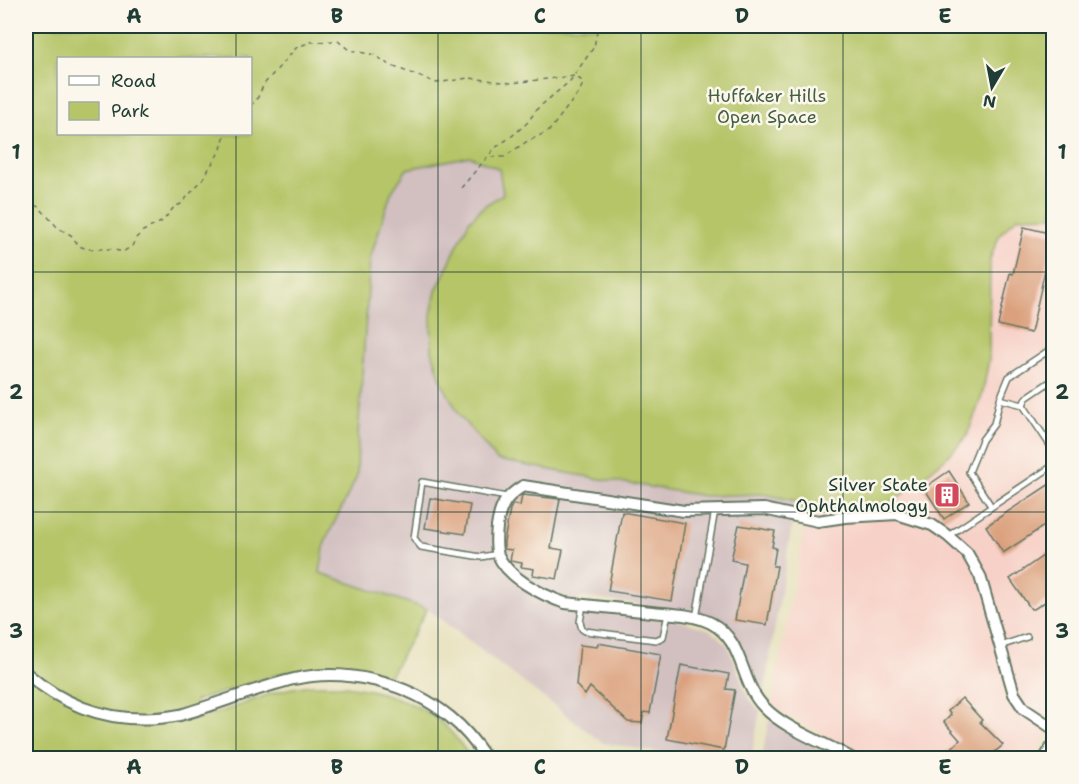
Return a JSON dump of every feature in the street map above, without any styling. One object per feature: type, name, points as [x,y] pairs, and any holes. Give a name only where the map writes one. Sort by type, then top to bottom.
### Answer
[{"type":"street","points":[[851,759],[783,722],[762,706],[756,697],[736,647],[729,638],[710,623],[696,618],[668,614],[565,603],[548,597],[524,583],[504,565],[498,554],[495,540],[498,521],[507,497],[523,486],[684,511],[764,509],[818,521],[897,514],[932,525],[967,553],[980,576],[1014,694],[1024,709],[1053,729]]},
{"type":"street","points":[[26,673],[42,687],[80,708],[100,714],[143,718],[180,715],[305,677],[331,675],[369,680],[402,690],[432,704],[464,729],[486,759]]},
{"type":"street","points":[[1045,759],[1053,743]]},
{"type":"lane","points":[[991,506],[969,472],[982,440],[994,424],[1009,376],[1053,347],[1053,340]]},
{"type":"lane","points":[[1023,405],[1026,398],[1052,382]]},
{"type":"lane","points":[[1000,399],[1023,405],[1053,451]]},
{"type":"lane","points":[[948,536],[1053,465]]},
{"type":"lane","points":[[498,554],[481,557],[421,547],[414,538],[422,482],[507,497]]},
{"type":"lane","points":[[696,618],[715,510]]},
{"type":"lane","points":[[583,605],[580,622],[585,632],[656,640],[663,637],[667,630],[668,614]]},
{"type":"lane","points":[[1000,646],[1027,637]]},
{"type":"path","points":[[26,37],[39,26]]},
{"type":"path","points":[[461,188],[495,148],[527,123],[538,108],[574,76],[594,47],[598,26]]},
{"type":"path","points":[[252,104],[256,101],[264,84],[289,55],[304,43],[311,42],[338,41],[349,50],[375,55],[389,65],[437,82],[468,78],[512,82],[574,76],[581,80],[582,86],[554,128],[526,142],[504,157],[488,157]]},
{"type":"path","points":[[26,202],[39,207],[58,228],[71,235],[79,246],[87,249],[111,249],[123,252],[132,246],[143,231],[163,221],[202,180],[221,149],[225,135]]},
{"type":"shaded area","points":[[470,156],[499,169],[503,195],[484,206],[442,383],[460,416],[497,460],[704,496],[763,494],[796,501],[764,692],[761,694],[743,647],[725,625],[714,618],[688,610],[579,597],[576,611],[680,621],[708,629],[718,636],[728,646],[748,697],[760,711],[751,758],[693,758],[603,743],[427,609],[320,573],[325,542],[357,476],[370,259],[391,193],[407,169]]},
{"type":"shaded area","points":[[1053,216],[1054,724],[1034,758],[862,758],[772,705],[807,514],[887,505],[945,459],[967,436],[989,289],[990,259],[1000,234],[1018,217]]},
{"type":"shaded area","points":[[769,720],[788,732],[837,758],[762,758]]},
{"type":"green space","name":"Huffaker Hills Open Space","points":[[26,26],[1053,26],[1053,216],[1018,217],[1000,234],[990,259],[989,360],[982,396],[967,436],[945,459],[887,505],[807,514],[796,501],[763,494],[704,496],[497,460],[460,416],[442,383],[432,351],[431,315],[436,291],[469,221],[484,206],[503,194],[499,169],[470,156],[407,169],[391,193],[370,259],[357,476],[325,542],[320,573],[427,609],[390,676],[327,668],[279,674],[195,701],[192,720],[288,689],[307,686],[349,686],[392,696],[430,714],[449,730],[471,758],[26,758]]},
{"type":"building","points":[[1024,227],[1053,234],[1031,333],[998,325]]},
{"type":"building","name":"Silver State Ophthalmology","points":[[949,471],[969,502],[944,519],[924,488]]},
{"type":"building","points":[[1053,482],[1053,520],[1003,553],[986,526]]},
{"type":"building","points":[[522,495],[560,499],[551,548],[563,550],[557,579],[533,575],[534,569],[521,567],[522,563],[510,561],[512,550],[504,549],[510,509],[513,504],[520,506]]},
{"type":"building","points":[[430,498],[470,505],[465,534],[425,528]]},
{"type":"building","points":[[622,512],[685,523],[672,601],[608,591]]},
{"type":"building","points":[[739,525],[775,531],[772,547],[776,548],[773,566],[777,566],[767,625],[735,620],[745,563],[731,560]]},
{"type":"building","points":[[1053,549],[1053,597],[1031,609],[1010,579]]},
{"type":"building","points":[[598,643],[661,654],[650,713],[644,712],[642,723],[628,722],[590,687],[585,695],[576,685],[580,645],[597,647]]},
{"type":"building","points":[[681,665],[729,674],[726,689],[735,690],[724,750],[667,739]]},
{"type":"building","points":[[962,698],[982,720],[980,722],[1003,745],[987,759],[940,759],[960,740],[944,722],[951,715],[948,711]]},
{"type":"place","name":"Silver State Ophthalmology","points":[[947,495]]}]
